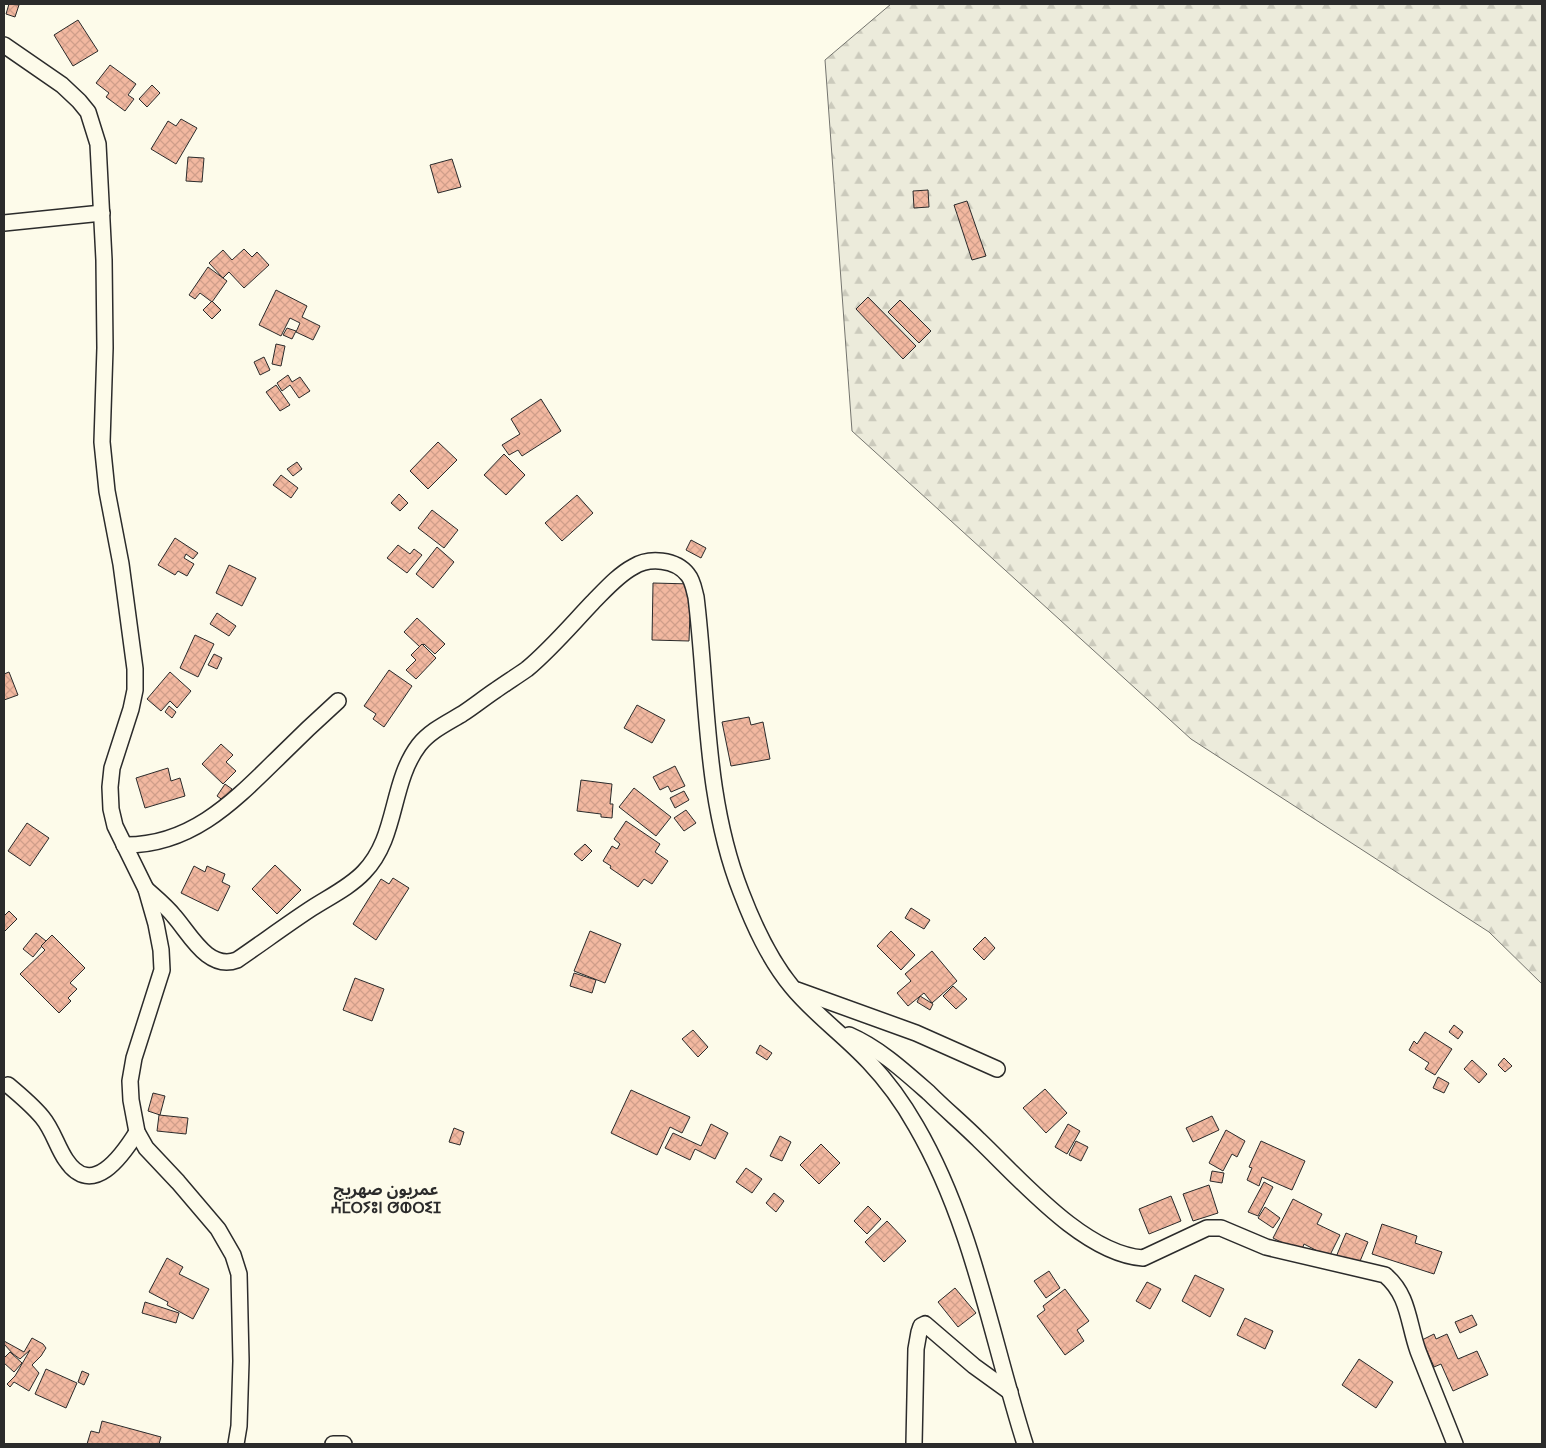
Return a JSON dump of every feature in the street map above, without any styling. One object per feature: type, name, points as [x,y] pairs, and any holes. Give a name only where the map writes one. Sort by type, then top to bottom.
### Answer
[{"type":"street","points":[[4,45],[62,85],[88,112],[98,144],[105,329],[102,442],[107,491],[124,581],[135,669],[135,690],[131,709],[112,768],[110,787],[111,809],[115,826],[146,889],[156,924],[161,950],[162,970],[134,1058],[130,1081],[132,1114],[137,1132],[146,1148],[218,1229],[233,1255],[240,1274],[241,1361],[239,1426],[236,1444]]},
{"type":"street","points":[[4,223],[102,213]]},
{"type":"street","points":[[146,889],[160,901],[197,945],[211,958],[222,962],[237,960],[341,890],[362,874],[372,863],[382,848],[405,771],[420,744],[430,734],[526,669],[621,575],[634,566],[664,561],[678,567],[688,575],[696,597],[712,770],[719,815],[741,892],[775,964],[794,989],[869,1062],[894,1091],[916,1126],[942,1176],[957,1212],[983,1292],[1025,1444]]},
{"type":"street","points":[[124,845],[151,844],[182,833],[213,818],[250,786],[338,701]]},
{"type":"street","points":[[794,989],[916,1033],[997,1070]]},
{"type":"street","points":[[836,1030],[875,1048],[914,1079],[979,1139],[1035,1196],[1072,1225],[1109,1249],[1143,1258],[1207,1228],[1221,1228],[1266,1247],[1385,1275],[1396,1284],[1404,1300],[1417,1348],[1455,1444]]},
{"type":"street","points":[[8,1086],[43,1118],[66,1160],[80,1174],[94,1175],[106,1170],[125,1151],[137,1132]]},
{"type":"street","points":[[914,1444],[916,1349],[919,1332],[925,1324],[974,1366],[1010,1392]]},
{"type":"street","points":[[333,1444],[344,1444]]},
{"type":"green space","points":[[891,4],[1542,4],[1542,984],[1489,932],[1191,739],[852,431],[825,60]]},
{"type":"building","points":[[9,4],[19,5],[15,17],[6,14]]},
{"type":"building","points":[[78,20],[98,51],[73,66],[54,35]]},
{"type":"building","points":[[110,65],[136,84],[128,95],[134,99],[125,111],[106,97],[109,93],[96,83]]},
{"type":"building","points":[[152,85],[160,93],[147,107],[139,99]]},
{"type":"building","points":[[181,119],[197,128],[176,164],[151,149],[168,121],[176,126]]},
{"type":"building","points":[[188,157],[204,158],[202,182],[186,181]]},
{"type":"building","points":[[452,159],[461,187],[438,193],[430,165]]},
{"type":"building","points":[[928,190],[929,207],[914,208],[913,191]]},
{"type":"building","points":[[967,201],[986,256],[972,260],[954,205]]},
{"type":"building","points":[[244,249],[252,257],[257,252],[269,265],[244,288],[229,272],[223,278],[209,263],[223,250],[232,260]]},
{"type":"building","points":[[208,267],[227,281],[212,302],[200,293],[195,299],[189,295]]},
{"type":"building","points":[[276,290],[307,306],[302,317],[320,326],[313,340],[296,332],[300,323],[290,318],[281,336],[259,325]]},
{"type":"building","points":[[868,297],[916,346],[903,359],[856,309]]},
{"type":"building","points":[[900,300],[931,331],[919,343],[888,312]]},
{"type":"building","points":[[212,301],[221,310],[212,319],[203,310]]},
{"type":"building","points":[[287,328],[296,331],[292,339],[283,335]]},
{"type":"building","points":[[276,344],[285,346],[281,366],[272,364]]},
{"type":"building","points":[[264,357],[270,370],[260,375],[254,362]]},
{"type":"building","points":[[288,375],[292,382],[300,377],[310,391],[299,398],[290,385],[282,391],[277,383]]},
{"type":"building","points":[[276,385],[290,405],[280,411],[266,392]]},
{"type":"building","points":[[541,399],[561,431],[522,456],[518,450],[509,455],[502,445],[520,434],[511,419]]},
{"type":"building","points":[[438,442],[457,460],[428,489],[410,471]]},
{"type":"building","points":[[504,454],[525,475],[506,495],[484,475]]},
{"type":"building","points":[[297,462],[302,469],[293,476],[287,469]]},
{"type":"building","points":[[281,475],[298,488],[291,498],[273,485]]},
{"type":"building","points":[[399,494],[408,503],[400,511],[391,503]]},
{"type":"building","points":[[577,495],[593,513],[562,541],[545,523]]},
{"type":"building","points":[[432,510],[458,530],[444,548],[418,528]]},
{"type":"building","points":[[175,538],[198,553],[193,559],[186,554],[184,558],[194,564],[187,576],[178,571],[175,575],[158,565]]},
{"type":"building","points":[[691,540],[706,548],[701,558],[686,550]]},
{"type":"building","points":[[398,545],[410,554],[414,549],[422,555],[407,573],[387,558]]},
{"type":"building","points":[[437,547],[454,562],[433,588],[416,574]]},
{"type":"building","points":[[229,565],[256,578],[242,606],[216,593]]},
{"type":"building","points":[[653,583],[691,584],[689,641],[652,640]]},
{"type":"building","points":[[217,613],[236,626],[229,636],[210,624]]},
{"type":"building","points":[[417,618],[445,644],[435,654],[424,644],[420,647],[404,632]]},
{"type":"building","points":[[195,635],[214,644],[198,677],[180,668]]},
{"type":"building","points":[[422,644],[436,658],[416,679],[406,670],[416,660],[411,655]]},
{"type":"building","points":[[214,654],[222,658],[217,669],[208,665]]},
{"type":"building","points":[[389,670],[412,686],[384,727],[373,719],[376,714],[364,706]]},
{"type":"building","points":[[9,672],[18,695],[4,700],[4,674]]},
{"type":"building","points":[[170,672],[191,691],[177,708],[170,701],[161,711],[147,699]]},
{"type":"building","points":[[637,705],[665,720],[652,743],[624,728]]},
{"type":"building","points":[[169,706],[176,712],[172,718],[165,712]]},
{"type":"building","points":[[749,717],[751,725],[763,722],[770,759],[731,766],[722,722]]},
{"type":"building","points":[[221,744],[233,755],[226,762],[236,771],[223,784],[202,764]]},
{"type":"building","points":[[675,766],[685,786],[671,792],[668,786],[660,790],[653,777]]},
{"type":"building","points":[[168,768],[171,781],[180,778],[185,796],[145,808],[136,778]]},
{"type":"building","points":[[581,780],[612,784],[610,804],[613,804],[612,818],[601,817],[601,814],[577,811]]},
{"type":"building","points":[[225,784],[232,789],[224,801],[217,796]]},
{"type":"building","points":[[634,788],[671,817],[656,836],[619,807]]},
{"type":"building","points":[[684,791],[689,800],[675,808],[670,798]]},
{"type":"building","points":[[686,810],[696,823],[684,831],[674,818]]},
{"type":"building","points":[[626,821],[660,844],[655,852],[668,861],[652,884],[644,879],[638,887],[603,861],[612,846],[617,849],[620,844],[614,839]]},
{"type":"building","points":[[27,823],[49,838],[30,866],[8,851]]},
{"type":"building","points":[[585,844],[592,851],[582,861],[574,854]]},
{"type":"building","points":[[275,865],[301,890],[277,914],[252,889]]},
{"type":"building","points":[[194,866],[205,872],[207,866],[225,874],[222,882],[230,886],[218,911],[181,893]]},
{"type":"building","points":[[393,878],[409,888],[376,940],[353,924],[381,879],[389,884]]},
{"type":"building","points":[[911,908],[930,920],[924,929],[905,918]]},
{"type":"building","points":[[9,911],[17,919],[4,932],[4,916]]},
{"type":"building","points":[[590,931],[621,944],[605,983],[574,971]]},
{"type":"building","points":[[891,931],[915,955],[901,970],[877,946]]},
{"type":"building","points":[[36,933],[46,941],[33,957],[23,949]]},
{"type":"building","points":[[52,935],[85,968],[70,983],[77,989],[68,998],[71,1001],[59,1013],[20,974],[45,950],[41,946]]},
{"type":"building","points":[[985,937],[995,948],[984,960],[973,949]]},
{"type":"building","points":[[932,951],[957,981],[932,1003],[924,993],[908,1006],[897,993],[911,981],[905,974]]},
{"type":"building","points":[[574,973],[596,980],[592,993],[570,986]]},
{"type":"building","points":[[355,978],[384,989],[372,1021],[343,1010]]},
{"type":"building","points":[[953,986],[967,999],[956,1009],[943,996]]},
{"type":"building","points":[[920,996],[933,1004],[930,1010],[917,1002]]},
{"type":"building","points":[[1454,1025],[1463,1032],[1458,1039],[1449,1032]]},
{"type":"building","points":[[693,1030],[708,1047],[698,1057],[682,1039]]},
{"type":"building","points":[[1425,1032],[1452,1049],[1435,1075],[1425,1069],[1429,1063],[1409,1050],[1414,1041],[1417,1044]]},
{"type":"building","points":[[760,1045],[772,1053],[767,1060],[756,1053]]},
{"type":"building","points":[[1504,1058],[1512,1066],[1505,1072],[1498,1065]]},
{"type":"building","points":[[1472,1060],[1487,1074],[1479,1083],[1464,1069]]},
{"type":"building","points":[[1438,1077],[1449,1083],[1444,1093],[1433,1088]]},
{"type":"building","points":[[1045,1089],[1067,1113],[1046,1133],[1023,1108]]},
{"type":"building","points":[[631,1090],[690,1117],[682,1133],[670,1127],[657,1155],[611,1133]]},
{"type":"building","points":[[153,1093],[165,1096],[160,1115],[148,1111]]},
{"type":"building","points":[[159,1115],[188,1118],[186,1134],[157,1131]]},
{"type":"building","points":[[1212,1116],[1219,1130],[1193,1142],[1186,1128]]},
{"type":"building","points":[[711,1124],[728,1133],[715,1159],[695,1149],[690,1160],[665,1148],[673,1133],[701,1146]]},
{"type":"building","points":[[1068,1124],[1080,1131],[1067,1154],[1055,1147]]},
{"type":"building","points":[[454,1128],[464,1132],[460,1145],[449,1142]]},
{"type":"building","points":[[1226,1130],[1245,1141],[1237,1157],[1232,1154],[1223,1171],[1209,1163]]},
{"type":"building","points":[[780,1136],[791,1142],[782,1161],[770,1156]]},
{"type":"building","points":[[1076,1141],[1088,1147],[1081,1161],[1069,1155]]},
{"type":"building","points":[[1261,1141],[1305,1161],[1292,1190],[1262,1177],[1259,1186],[1247,1180],[1252,1168],[1249,1167]]},
{"type":"building","points":[[821,1144],[840,1163],[819,1184],[800,1165]]},
{"type":"building","points":[[746,1168],[762,1179],[752,1193],[736,1182]]},
{"type":"building","points":[[1212,1171],[1224,1173],[1222,1183],[1210,1181]]},
{"type":"building","points":[[1264,1182],[1273,1187],[1258,1216],[1248,1212]]},
{"type":"building","points":[[1209,1185],[1218,1213],[1193,1221],[1183,1194]]},
{"type":"building","points":[[774,1193],[784,1201],[776,1212],[766,1203]]},
{"type":"building","points":[[1171,1196],[1181,1221],[1149,1234],[1139,1209]]},
{"type":"building","points":[[1293,1199],[1322,1214],[1317,1224],[1340,1235],[1329,1257],[1304,1244],[1301,1252],[1273,1238]]},
{"type":"building","points":[[868,1206],[881,1219],[867,1234],[854,1221]]},
{"type":"building","points":[[1265,1207],[1280,1218],[1273,1228],[1258,1218]]},
{"type":"building","points":[[887,1221],[906,1241],[884,1262],[865,1242]]},
{"type":"building","points":[[1382,1224],[1417,1236],[1415,1243],[1442,1252],[1434,1274],[1372,1254]]},
{"type":"building","points":[[1346,1233],[1368,1242],[1358,1266],[1336,1257]]},
{"type":"building","points":[[167,1258],[183,1267],[179,1274],[209,1289],[193,1319],[167,1305],[168,1302],[149,1292]]},
{"type":"building","points":[[1049,1271],[1060,1288],[1046,1298],[1034,1281]]},
{"type":"building","points":[[1195,1275],[1224,1289],[1210,1317],[1182,1301]]},
{"type":"building","points":[[1147,1282],[1161,1289],[1150,1309],[1136,1301]]},
{"type":"building","points":[[955,1288],[976,1313],[958,1327],[938,1302]]},
{"type":"building","points":[[1065,1289],[1089,1321],[1077,1330],[1084,1341],[1065,1355],[1037,1316],[1045,1310],[1043,1306]]},
{"type":"building","points":[[145,1302],[179,1313],[176,1323],[142,1313]]},
{"type":"building","points":[[1472,1315],[1477,1325],[1460,1333],[1455,1322]]},
{"type":"building","points":[[1245,1318],[1273,1331],[1265,1349],[1237,1335]]},
{"type":"building","points":[[1434,1334],[1436,1339],[1447,1334],[1458,1359],[1477,1351],[1488,1375],[1453,1391],[1441,1364],[1434,1367],[1422,1340]]},
{"type":"building","points":[[32,1338],[43,1344],[46,1348],[32,1365],[39,1373],[29,1391],[14,1382],[10,1387],[7,1384],[15,1376],[30,1350],[20,1359],[4,1344],[4,1341],[24,1352]]},
{"type":"building","points":[[10,1352],[22,1363],[14,1372],[4,1363],[4,1358]]},
{"type":"building","points":[[1359,1359],[1393,1382],[1376,1408],[1342,1385]]},
{"type":"building","points":[[46,1369],[77,1383],[66,1408],[35,1394]]},
{"type":"building","points":[[82,1371],[89,1374],[84,1385],[78,1382]]},
{"type":"building","points":[[102,1421],[161,1437],[159,1444],[87,1444],[91,1431],[99,1433]]},
{"type":"district","name":"عمريون صهريج ⵄⵎⵔⵢⵓⵏ ⵚⵀⵔⵉⵊ","points":[[386,1198]]}]
